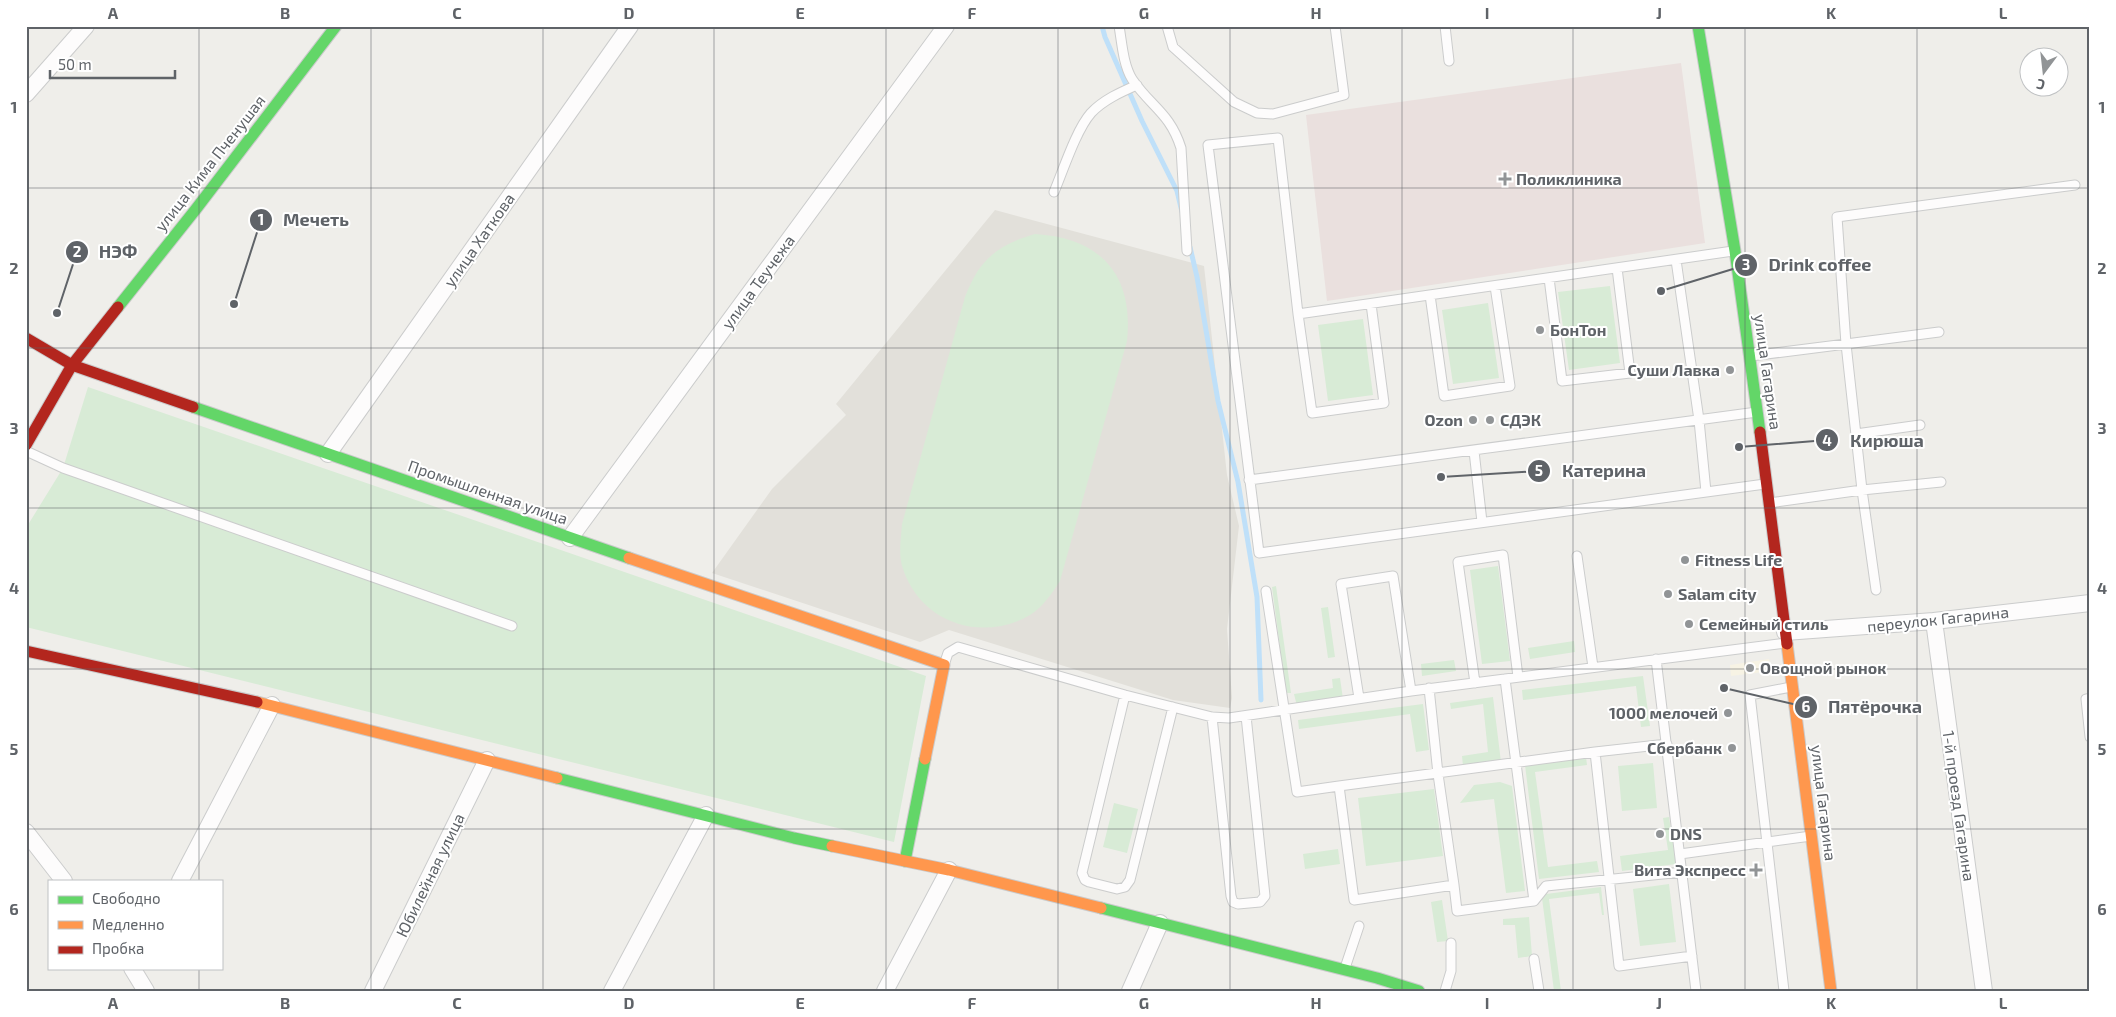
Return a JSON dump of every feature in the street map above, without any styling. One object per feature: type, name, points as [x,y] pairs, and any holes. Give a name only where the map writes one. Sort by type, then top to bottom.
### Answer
[{"type":"street","points":[[26,94],[86,26]]},
{"type":"street","name":"улица Кима Пченушая","points":[[26,445],[72,364],[196,209],[336,26]]},
{"type":"street","name":"улица Хаткова","points":[[328,454],[630,26]]},
{"type":"street","name":"улица Теучежа","points":[[570,538],[946,26]]},
{"type":"street","name":"улица Гагарина","points":[[1698,26],[1735,251],[1750,356],[1831,991]]},
{"type":"street","name":"Промышленная улица","points":[[26,338],[72,364],[570,538],[944,665]]},
{"type":"street","name":"переулок Гагарина","points":[[1785,638],[2090,603]]},
{"type":"street","name":"1-й проезд Гагарина","points":[[1934,621],[1984,991]]},
{"type":"street","points":[[26,651],[272,705],[794,838],[949,870],[1345,970],[1374,984],[1419,991]]},
{"type":"street","points":[[904,861],[944,665]]},
{"type":"street","points":[[181,880],[272,705]]},
{"type":"street","name":"Юбилейная улица","points":[[373,991],[487,760]]},
{"type":"street","points":[[612,991],[706,815]]},
{"type":"street","points":[[26,832],[63,880]]},
{"type":"street","points":[[885,991],[949,870]]},
{"type":"street","points":[[1130,991],[1160,923]]},
{"type":"street","points":[[134,970],[146,991]]},
{"type":"lane","points":[[1119,26],[1125,61],[1132,78],[1167,117],[1181,148],[1187,251]]},
{"type":"lane","points":[[1167,26],[1173,46],[1234,102],[1257,112],[1273,114],[1344,95],[1335,26]]},
{"type":"lane","points":[[1445,26],[1449,61]]},
{"type":"lane","points":[[1054,192],[1089,115],[1118,93],[1137,85]]},
{"type":"lane","points":[[1371,304],[1384,403],[1312,412],[1298,314],[1278,138],[1208,145],[1258,553],[1767,484]]},
{"type":"lane","points":[[1876,590],[1862,490],[1846,344],[1837,217],[2075,185]]},
{"type":"lane","points":[[1298,314],[1735,251]]},
{"type":"lane","points":[[1676,260],[1699,420],[1706,492]]},
{"type":"lane","points":[[1549,278],[1562,381],[1630,373],[1617,268]]},
{"type":"lane","points":[[1430,296],[1444,396],[1510,386],[1495,286]]},
{"type":"lane","points":[[1750,356],[1939,332]]},
{"type":"lane","points":[[1249,480],[1757,412]]},
{"type":"lane","points":[[1856,434],[1920,425]]},
{"type":"lane","points":[[26,451],[72,472],[512,626]]},
{"type":"lane","points":[[1474,451],[1482,522]]},
{"type":"lane","points":[[1769,503],[1862,490],[1942,482]]},
{"type":"lane","points":[[1475,683],[1458,562],[1503,555],[1518,677]]},
{"type":"lane","points":[[1576,556],[1593,668]]},
{"type":"lane","points":[[1359,698],[1341,584],[1393,576],[1411,691]]},
{"type":"lane","points":[[1266,591],[1297,792],[1667,744]]},
{"type":"lane","points":[[944,665],[948,653],[958,647],[1125,695],[1212,717],[1246,716],[1429,688],[1656,659],[1785,638]]},
{"type":"lane","points":[[1656,659],[1696,991]]},
{"type":"lane","points":[[1505,679],[1534,901]]},
{"type":"lane","points":[[1784,991],[1750,695],[1793,686]]},
{"type":"lane","points":[[1429,688],[1438,774],[1457,911],[1534,901],[1546,886],[1682,872]]},
{"type":"lane","points":[[1125,695],[1082,872],[1085,880],[1116,889],[1125,887],[1130,880],[1173,707]]},
{"type":"lane","points":[[2090,698],[2086,699],[2090,737]]},
{"type":"lane","points":[[1212,717],[1231,896],[1233,902],[1238,904],[1260,902],[1265,896],[1246,716]]},
{"type":"lane","points":[[1595,752],[1620,966],[1692,956]]},
{"type":"lane","points":[[1339,786],[1354,900],[1454,885]]},
{"type":"lane","points":[[1680,854],[1812,836]]},
{"type":"lane","points":[[1345,970],[1359,926]]},
{"type":"lane","points":[[1445,991],[1450,971],[1452,943]]},
{"type":"lane","points":[[1534,959],[1539,991]]},
{"type":"shaded area","name":"Поликлиника","points":[[1681,63],[1705,243],[1327,301],[1306,115]]},
{"type":"shaded area","points":[[995,210],[1204,266],[1227,475],[1239,526],[1227,629],[1232,698],[1230,708],[1173,700],[949,630],[920,642],[712,573],[772,489],[846,415],[836,404]]},
{"type":"shaded area","name":"Овощной рынок","points":[[1769,659],[1771,671],[1731,676],[1730,665]]},
{"type":"green space","points":[[1035,234],[1058,237],[1078,243],[1095,252],[1108,264],[1118,279],[1125,297],[1128,318],[1127,341],[1060,581],[1043,604],[1030,615],[1012,623],[992,627],[973,627],[955,623],[938,615],[924,603],[912,588],[903,569],[901,558],[902,524],[970,284],[983,264],[1000,249],[1010,243]]},
{"type":"green space","points":[[1610,286],[1620,363],[1569,370],[1558,292]]},
{"type":"green space","points":[[1488,303],[1499,378],[1453,384],[1442,310]]},
{"type":"green space","points":[[1363,319],[1373,395],[1328,401],[1318,325]]},
{"type":"green space","points":[[88,387],[926,676],[894,842],[26,627],[26,528],[63,468]]},
{"type":"green space","points":[[1498,566],[1510,661],[1482,664],[1470,570]]},
{"type":"green space","points":[[1276,586],[1291,693],[1286,693],[1272,587]]},
{"type":"green space","points":[[1328,607],[1335,657],[1328,658],[1321,608]]},
{"type":"green space","points":[[1574,641],[1575,652],[1530,659],[1528,648]]},
{"type":"green space","points":[[1454,660],[1456,671],[1422,676],[1421,664]]},
{"type":"green space","points":[[1643,676],[1650,726],[1641,727],[1636,686],[1523,700],[1522,690]]},
{"type":"green space","points":[[1340,678],[1343,699],[1297,706],[1294,694],[1333,688],[1332,679]]},
{"type":"green space","points":[[1493,697],[1501,762],[1463,766],[1462,756],[1488,752],[1483,704],[1451,709],[1450,703]]},
{"type":"green space","points":[[1423,704],[1429,750],[1416,752],[1410,714],[1299,729],[1298,720]]},
{"type":"green space","points":[[1586,757],[1587,765],[1535,772],[1548,867],[1597,861],[1599,872],[1539,879],[1525,765]]},
{"type":"green space","points":[[1653,763],[1657,808],[1622,811],[1618,766]]},
{"type":"green space","points":[[1500,782],[1512,786],[1525,891],[1506,893],[1494,799],[1460,803],[1474,785]]},
{"type":"green space","points":[[1434,789],[1443,856],[1366,866],[1358,798]]},
{"type":"green space","points":[[1114,803],[1138,809],[1127,853],[1103,847]]},
{"type":"green space","points":[[1669,817],[1676,864],[1622,871],[1620,856],[1668,850],[1663,818]]},
{"type":"green space","points":[[1338,849],[1340,864],[1305,869],[1303,854]]},
{"type":"green space","points":[[1669,884],[1676,942],[1640,946],[1633,889]]},
{"type":"green space","points":[[1601,887],[1604,915],[1602,915],[1599,893],[1549,899],[1561,991],[1554,991],[1542,898],[1546,894]]},
{"type":"green space","points":[[1442,900],[1448,941],[1437,942],[1431,902]]},
{"type":"green space","points":[[1529,917],[1532,956],[1518,958],[1515,925],[1503,925],[1503,919]]},
{"type":"waterway","points":[[1102,26],[1105,37],[1142,121],[1177,191],[1182,212]]},
{"type":"waterway","points":[[1190,247],[1197,277],[1218,401],[1238,482],[1257,597],[1261,700]]},
{"type":"traffic: fast","points":[[118,307],[196,209],[336,26]]},
{"type":"traffic: fast","points":[[1698,26],[1735,251],[1760,432]]},
{"type":"traffic: fast","points":[[193,407],[629,558]]},
{"type":"traffic: fast","points":[[905,861],[925,759]]},
{"type":"traffic: fast","points":[[557,778],[832,846]]},
{"type":"traffic: fast","points":[[1101,908],[1377,978],[1419,991]]},
{"type":"traffic: slow","points":[[629,558],[944,665],[925,759]]},
{"type":"traffic: slow","points":[[1787,644],[1831,991]]},
{"type":"traffic: slow","points":[[257,702],[557,778]]},
{"type":"traffic: slow","points":[[832,846],[949,870],[1101,908]]},
{"type":"traffic: jam","points":[[26,445],[72,365],[118,307]]},
{"type":"traffic: jam","points":[[26,338],[72,365],[193,407]]},
{"type":"traffic: jam","points":[[1760,432],[1787,644]]},
{"type":"traffic: jam","points":[[26,651],[257,702]]},
{"type":"place","name":"Поликлиника","points":[[1505,179]]},
{"type":"place","name":"Drink coffee","points":[[1661,291]]},
{"type":"place","name":"Мечеть","points":[[234,304]]},
{"type":"place","name":"НЭФ","points":[[57,313]]},
{"type":"place","name":"БонТон","points":[[1540,330]]},
{"type":"place","name":"Суши Лавка","points":[[1730,370]]},
{"type":"place","name":"Ozon","points":[[1473,420]]},
{"type":"place","name":"СДЭК","points":[[1490,420]]},
{"type":"place","name":"Кирюша","points":[[1739,447]]},
{"type":"place","name":"Катерина","points":[[1441,477]]},
{"type":"place","name":"Fitness Life","points":[[1685,560]]},
{"type":"place","name":"Salam city","points":[[1668,594]]},
{"type":"place","name":"Семейный стиль","points":[[1689,624]]},
{"type":"place","name":"Овощной рынок","points":[[1750,668]]},
{"type":"place","name":"Пятёрочка","points":[[1724,688]]},
{"type":"place","name":"1000 мелочей","points":[[1728,713]]},
{"type":"place","name":"Сбербанк","points":[[1732,748]]},
{"type":"place","name":"DNS","points":[[1660,834]]},
{"type":"place","name":"Вита Экспресс","points":[[1756,870]]}]
